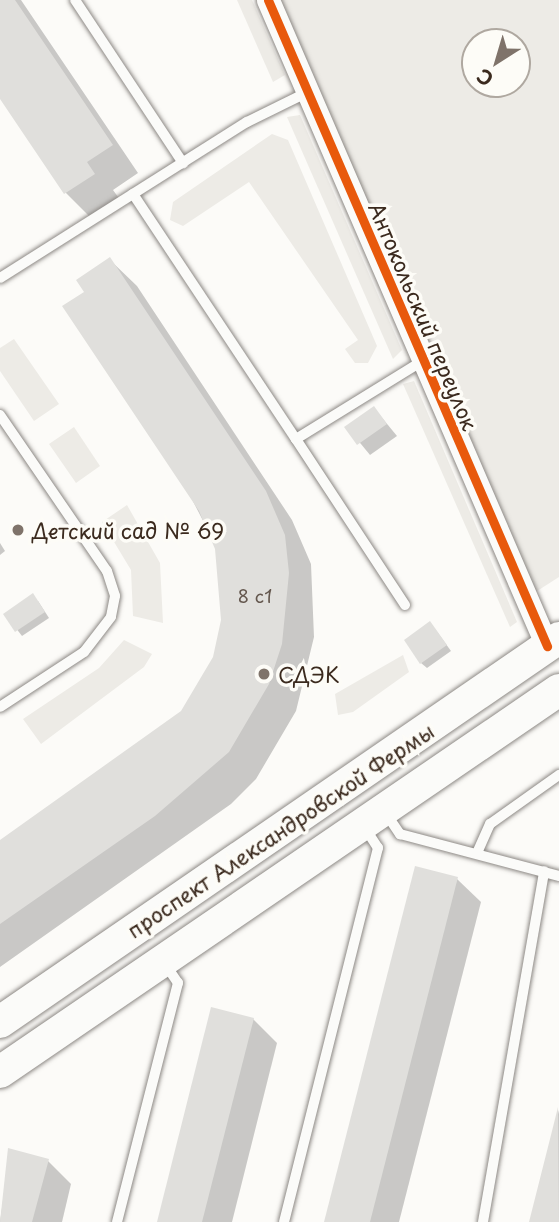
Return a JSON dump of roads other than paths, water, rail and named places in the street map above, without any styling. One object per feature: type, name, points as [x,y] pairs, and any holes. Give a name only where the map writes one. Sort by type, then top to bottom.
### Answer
[{"type":"main road","name":"проспект Александровской Фермы","points":[[0,1022],[553,642]]},
{"type":"main road","name":"проспект Александровской Фермы","points":[[0,1072],[559,690]]},
{"type":"street","name":"Антокольский переулок","points":[[268,0],[424,360],[553,642]]},
{"type":"lane","points":[[75,0],[183,163]]},
{"type":"lane","points":[[0,278],[183,163],[308,92]]},
{"type":"lane","points":[[133,194],[405,605]]},
{"type":"lane","points":[[296,439],[424,360]]},
{"type":"lane","points":[[0,415],[107,571],[115,596],[111,617],[92,644],[0,706]]},
{"type":"lane","points":[[477,853],[490,824],[559,775]]},
{"type":"lane","points":[[373,817],[400,834],[559,876]]},
{"type":"lane","points":[[284,1222],[378,848],[373,817]]},
{"type":"lane","points":[[483,1222],[544,871]]},
{"type":"lane","points":[[117,1222],[178,983],[163,960]]},
{"type":"place","name":"Детский сад № 69","points":[[18,530]]},
{"type":"place","name":"СДЭК","points":[[264,674]]}]
